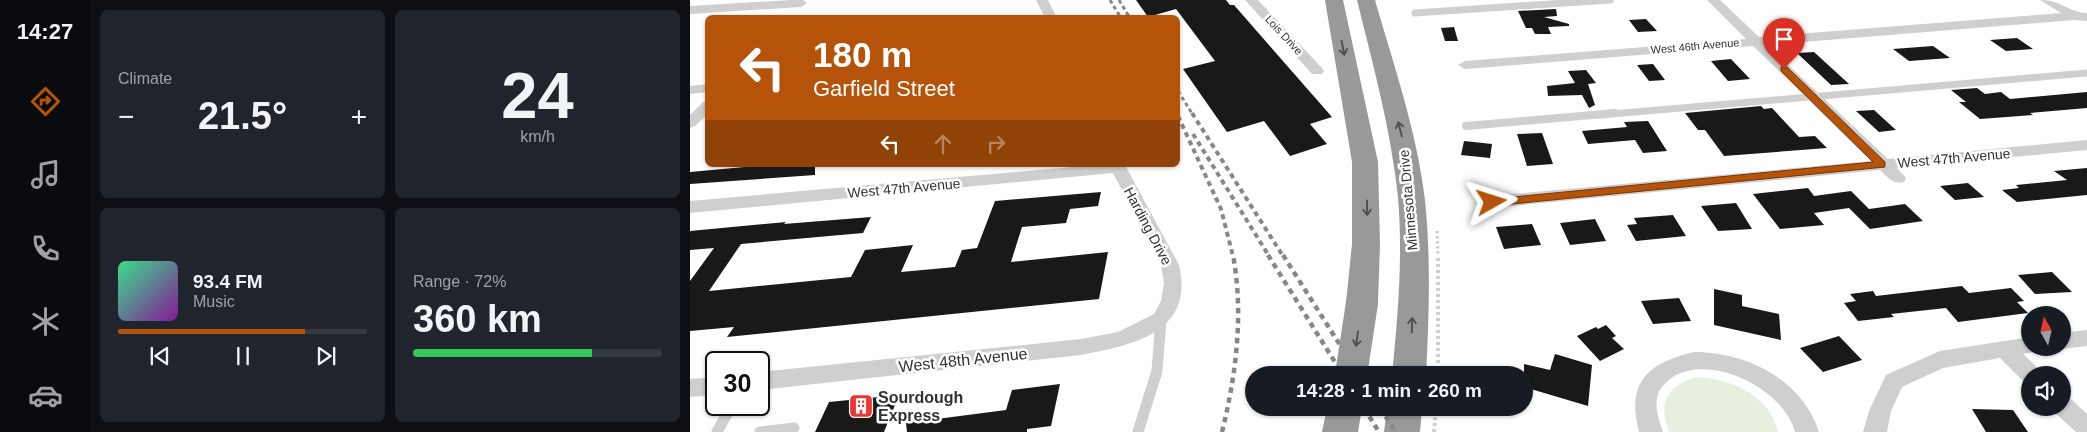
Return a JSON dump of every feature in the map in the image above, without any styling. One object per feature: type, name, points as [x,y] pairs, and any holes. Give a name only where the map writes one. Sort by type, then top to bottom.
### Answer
[{"type":"highway","points":[[1334,0],[1365,162],[1366,244],[1362,303],[1352,366]]},
{"type":"highway","name":"Minnesota Drive","points":[[1366,0],[1403,140],[1408,176],[1414,274],[1415,366]]},
{"type":"highway","points":[[1340,432],[1343,416]]},
{"type":"highway","name":"Minnesota Drive","points":[[1402,432],[1407,416]]},
{"type":"street","points":[[1042,0],[1050,15]]},
{"type":"street","name":"Lois Drive","points":[[1250,0],[1317,71]]},
{"type":"street","points":[[1713,0],[1898,178]]},
{"type":"street","points":[[2046,0],[2080,17],[2087,24]]},
{"type":"street","points":[[690,10],[803,1]]},
{"type":"street","points":[[791,15],[803,1]]},
{"type":"street","name":"West 46th Avenue","points":[[1465,65],[2080,17]]},
{"type":"street","points":[[690,90],[705,88]]},
{"type":"street","points":[[690,123],[705,108]]},
{"type":"street","name":"West 47th Avenue","points":[[1492,202],[2087,145]]},
{"type":"street","name":"West 47th Avenue","points":[[690,207],[1117,167]]},
{"type":"street","name":"Harding Drive","points":[[1117,167],[1170,264],[1174,283],[1173,292],[1171,302],[1161,319]]},
{"type":"street","name":"West 48th Avenue","points":[[770,380],[1081,347],[1122,339],[1161,319]]},
{"type":"street","points":[[2071,340],[2087,338]]},
{"type":"street","points":[[1876,432],[1880,411],[1894,382],[1940,360],[2021,347]]},
{"type":"street","points":[[2004,349],[2022,366]]},
{"type":"street","points":[[1650,432],[1646,420],[1645,400],[1651,382],[1664,370],[1683,362],[1705,360],[1729,364],[1753,373],[1775,387],[1794,406],[1807,432]]},
{"type":"street","points":[[690,388],[705,387]]},
{"type":"street","points":[[2071,413],[2087,428]]},
{"type":"lane","points":[[1415,13],[1610,0]]},
{"type":"lane","points":[[1466,126],[2087,73]]},
{"type":"lane","name":"Harding Drive","points":[[1138,432],[1157,371],[1161,319]]},
{"type":"lane","points":[[717,432],[726,416]]},
{"type":"lane","points":[[760,432],[794,428]]},
{"type":"path","points":[[1426,416],[1434,432]]},
{"type":"green space","points":[[1697,377],[1723,381],[1747,391],[1766,408],[1778,432],[1669,432],[1664,412],[1667,397],[1678,385]]},
{"type":"building","points":[[1136,0],[1226,0],[1230,5],[1234,5],[1332,117],[1310,124],[1327,144],[1290,156],[1264,121],[1227,132],[1183,69],[1215,61],[1176,9],[1155,15],[1147,15]]},
{"type":"building","points":[[1556,9],[1557,16],[1544,17],[1569,24],[1569,26],[1548,27],[1551,34],[1535,34],[1532,28],[1526,28],[1518,11]]},
{"type":"building","points":[[1646,19],[1657,31],[1638,32],[1629,20]]},
{"type":"building","points":[[1454,27],[1458,41],[1445,41],[1441,28]]},
{"type":"building","points":[[2017,38],[2033,49],[2006,51],[1990,40]]},
{"type":"building","points":[[1933,46],[1950,58],[1909,61],[1893,49]]},
{"type":"building","points":[[1814,52],[1849,84],[1831,85],[1797,53]]},
{"type":"building","points":[[1731,59],[1750,79],[1728,81],[1711,61]]},
{"type":"building","points":[[1653,64],[1665,80],[1649,81],[1637,65]]},
{"type":"building","points":[[1586,70],[1596,83],[1588,84],[1595,105],[1589,108],[1582,95],[1548,96],[1547,86],[1575,83],[1568,71]]},
{"type":"building","points":[[1977,88],[1985,94],[2001,92],[2010,99],[2087,92],[2087,108],[1980,119],[1959,102],[1966,102],[1951,90]]},
{"type":"building","points":[[1761,106],[1764,109],[1772,108],[1799,137],[1815,136],[1827,148],[1724,156],[1705,130],[1698,130],[1685,113]]},
{"type":"building","points":[[1874,110],[1896,130],[1879,132],[1856,111]]},
{"type":"building","points":[[1648,121],[1667,151],[1643,153],[1635,140],[1588,144],[1582,131],[1627,127],[1624,122]]},
{"type":"building","points":[[1542,133],[1553,164],[1527,166],[1517,134]]},
{"type":"building","points":[[1464,141],[1492,144],[1490,158],[1461,155]]},
{"type":"building","points":[[746,167],[815,167],[815,175],[690,184],[690,172]]},
{"type":"building","points":[[2087,168],[2087,195],[2017,202],[2002,190],[2019,188],[2016,185],[2067,180],[2054,171]]},
{"type":"building","points":[[1968,183],[1984,197],[1955,200],[1940,186]]},
{"type":"building","points":[[1808,188],[1814,196],[1851,191],[1869,209],[1905,204],[1923,221],[1870,229],[1849,208],[1814,213],[1824,225],[1780,229],[1753,194]]},
{"type":"building","points":[[1101,192],[1098,206],[1070,209],[1066,223],[1022,227],[1011,262],[1108,252],[1099,299],[727,337],[734,327],[690,331],[690,281],[714,248],[690,250],[690,231],[786,222],[784,224],[871,217],[863,233],[741,244],[709,291],[851,277],[865,250],[913,245],[901,272],[955,267],[962,250],[977,248],[995,201]]},
{"type":"building","points":[[1736,203],[1752,229],[1718,231],[1701,206]]},
{"type":"building","points":[[1673,215],[1686,236],[1636,241],[1627,225],[1637,224],[1634,218]]},
{"type":"building","points":[[1595,219],[1606,241],[1570,245],[1560,223]]},
{"type":"building","points":[[1532,224],[1541,245],[1504,249],[1496,227]]},
{"type":"building","points":[[2052,272],[2072,292],[2035,294],[2018,275]]},
{"type":"building","points":[[1962,286],[1969,293],[2011,288],[2024,301],[2017,302],[2021,306],[2021,314],[1958,322],[1946,308],[1891,314],[1894,317],[1858,321],[1844,303],[1856,301],[1850,294],[1873,291],[1876,296]]},
{"type":"building","points":[[1714,289],[1742,295],[1742,306],[1779,314],[1781,340],[1714,325]]},
{"type":"building","points":[[1679,298],[1691,321],[1653,324],[1641,301]]},
{"type":"building","points":[[1606,325],[1616,336],[1612,338],[1624,349],[1600,361],[1577,336],[1596,327],[1598,329]]},
{"type":"building","points":[[1839,336],[1862,360],[1823,372],[1800,348]]},
{"type":"building","points":[[1555,354],[1592,365],[1588,406],[1533,390],[1533,366],[1550,370]]},
{"type":"building","points":[[1060,384],[1051,426],[1027,429],[1027,432],[907,432],[906,423],[1006,410],[1012,390]]},
{"type":"building","points":[[899,395],[884,432],[815,432],[829,402]]},
{"type":"building","points":[[1972,409],[2013,410],[2028,432],[1986,432]]},
{"type":"railway","points":[[1110,0],[1119,15]]},
{"type":"railway","points":[[1119,0],[1128,15]]},
{"type":"railway","points":[[1180,94],[1193,115]]},
{"type":"railway","points":[[1192,113],[1283,256]]},
{"type":"railway","points":[[1180,120],[1221,209],[1233,256]]},
{"type":"railway","points":[[1193,134],[1269,256]]},
{"type":"railway","points":[[1222,432],[1235,367],[1237,344],[1238,300],[1233,255]]},
{"type":"railway","points":[[1268,255],[1337,366]]},
{"type":"railway","points":[[1283,255],[1353,366]]},
{"type":"railway","points":[[1369,416],[1379,432]]},
{"type":"railway","points":[[1385,416],[1396,432]]},
{"type":"place","name":"Sourdough Express","points":[[861,406]]},
{"type":"route","points":[[1492,202],[1882,164],[1784,69]]}]
